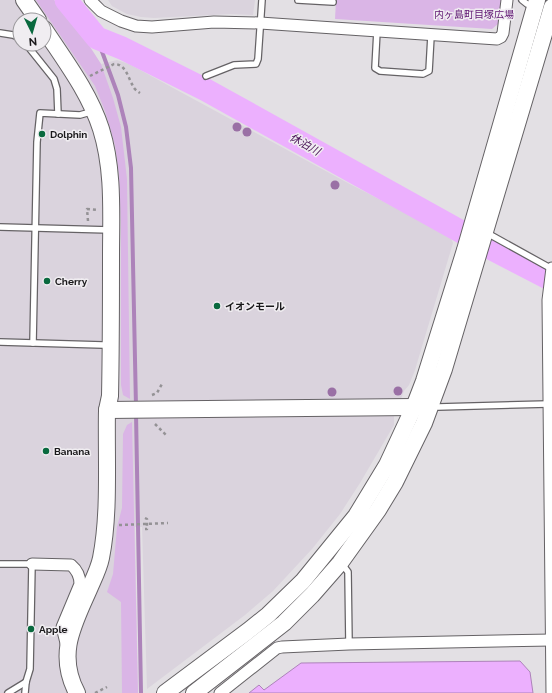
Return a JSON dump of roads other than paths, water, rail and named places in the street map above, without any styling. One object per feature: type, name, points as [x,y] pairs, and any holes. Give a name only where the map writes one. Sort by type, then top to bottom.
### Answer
[{"type":"street","points":[[24,0],[32,12]]},
{"type":"street","points":[[90,0],[101,11],[121,21],[136,26],[152,27],[214,22],[260,23],[432,36],[497,39],[502,38],[507,0]]},
{"type":"street","points":[[165,693],[248,631],[303,581],[356,516],[387,465],[414,407],[471,253],[541,9]]},
{"type":"street","points":[[52,41],[80,83],[101,128],[109,166],[111,187],[110,396],[107,410],[106,514],[101,560],[70,634],[68,649],[68,673],[77,693]]},
{"type":"street","points":[[107,410],[102,396],[104,270],[111,230]]},
{"type":"street","points":[[220,693],[272,642],[284,623],[312,595],[340,563],[378,510],[395,482],[424,422],[444,369],[471,253]]},
{"type":"street","points":[[552,270],[548,300],[552,693]]},
{"type":"street","points":[[107,410],[140,406],[414,407]]},
{"type":"street","points":[[32,564],[71,565],[75,568],[80,578],[80,584],[62,627],[68,649]]},
{"type":"street","points":[[194,693],[272,642],[349,644],[551,640]]},
{"type":"lane","points":[[206,76],[234,65],[256,64],[258,59],[262,0]]},
{"type":"lane","points":[[298,0],[333,2]]},
{"type":"lane","points":[[377,32],[375,68],[380,71],[423,74],[429,71],[432,36]]},
{"type":"lane","points":[[0,33],[12,35]]},
{"type":"lane","points":[[32,52],[54,79],[57,89],[58,114]]},
{"type":"lane","points":[[33,343],[37,142],[40,113],[80,115],[94,111]]},
{"type":"lane","points":[[0,227],[111,230]]},
{"type":"lane","points":[[478,230],[552,270]]},
{"type":"lane","points":[[0,342],[103,345]]},
{"type":"lane","points":[[431,405],[438,407],[548,404]]},
{"type":"lane","points":[[340,563],[348,572],[349,644]]},
{"type":"lane","points":[[0,564],[32,564],[30,669],[26,682],[25,693]]},
{"type":"lane","points":[[8,693],[26,682]]},
{"type":"waterway","name":"休泊川","points":[[66,0],[97,38],[122,48],[206,90],[494,250],[552,280]]},
{"type":"waterway","points":[[97,38],[118,95],[126,127],[131,168],[136,407]]},
{"type":"waterway","points":[[136,413],[141,693]]},
{"type":"place","name":"Dolphin","points":[[42,134]]},
{"type":"place","name":"Cherry","points":[[47,281]]},
{"type":"place","name":"イオンモール","points":[[217,306]]},
{"type":"place","name":"Banana","points":[[46,451]]},
{"type":"place","name":"Apple","points":[[31,629]]},
{"type":"park label","name":"内ヶ島町目塚広場","points":[[474,14]]}]
